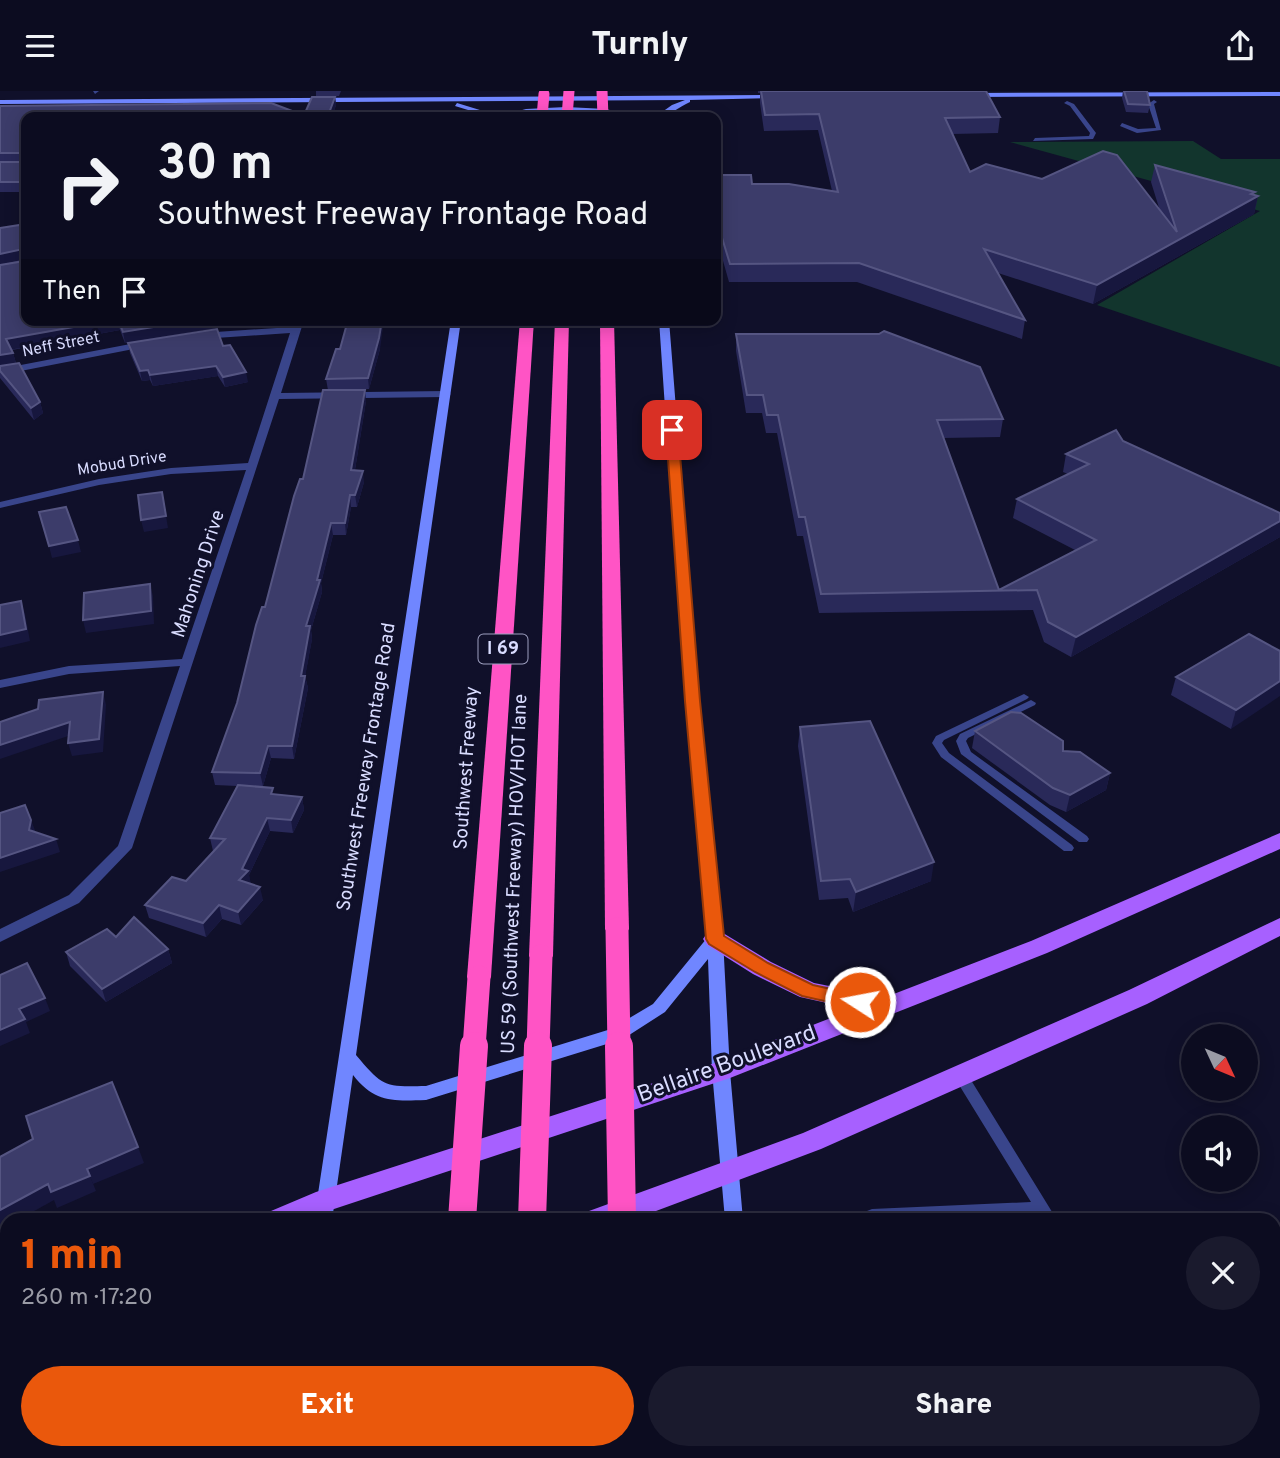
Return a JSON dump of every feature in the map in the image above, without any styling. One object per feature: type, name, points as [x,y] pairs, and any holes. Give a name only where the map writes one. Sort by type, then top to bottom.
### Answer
[{"type":"highway","points":[[542,112],[544,91]]},
{"type":"highway","points":[[567,112],[569,91]]},
{"type":"highway","points":[[603,91],[603,112]]},
{"type":"highway","name":"Southwest Freeway","points":[[463,1213],[527,326]]},
{"type":"highway","name":"US 59 (Southwest Freeway) HOV/HOT lane","points":[[532,1213],[562,326]]},
{"type":"highway","points":[[607,326],[622,1213]]},
{"type":"main road","points":[[91,101],[96,92]]},
{"type":"main road","points":[[0,93],[108,92]]},
{"type":"main road","points":[[965,95],[1280,94]]},
{"type":"main road","points":[[0,102],[302,95],[396,98],[495,95],[649,99],[784,97]]},
{"type":"main road","points":[[396,98],[465,106],[482,112]]},
{"type":"main road","points":[[667,112],[682,103],[720,98]]},
{"type":"main road","points":[[516,112],[617,112]]},
{"type":"main road","name":"Southwest Freeway Frontage Road","points":[[325,1210],[455,326]]},
{"type":"main road","points":[[664,326],[688,649],[715,939],[721,1072],[734,1213]]},
{"type":"main road","name":"Bellaire Boulevard","points":[[325,1210],[721,1072],[1039,947],[1280,840]]},
{"type":"main road","points":[[618,1213],[812,1141],[1138,997],[1280,926]]},
{"type":"main road","points":[[715,939],[762,968],[809,991],[884,1006]]},
{"type":"main road","points":[[347,1056],[371,1085],[393,1094],[426,1093],[617,1034],[659,1009],[715,939]]},
{"type":"street","points":[[193,337],[288,326]]},
{"type":"street","name":"Mahoning Drive","points":[[0,936],[74,899],[125,848],[297,326]]},
{"type":"street","name":"Neff Street","points":[[0,373],[153,343]]},
{"type":"street","points":[[275,396],[446,394]]},
{"type":"street","name":"Mobud Drive","points":[[0,505],[111,480],[171,471],[252,466]]},
{"type":"street","points":[[0,684],[69,670],[188,661]]},
{"type":"lane","points":[[1122,125],[1137,131],[1159,129],[1151,104],[1154,102]]},
{"type":"lane","points":[[1035,140],[1091,138],[1093,133],[1072,105],[1067,103]]},
{"type":"lane","points":[[1068,848],[945,755],[937,743],[940,738],[1027,700],[964,736],[961,741],[963,748],[966,754],[1083,839]]},
{"type":"lane","points":[[961,1076],[1046,1213]]},
{"type":"green space","points":[[1193,141],[1221,159],[1280,159],[1280,367],[1097,305],[1260,211],[1010,142]]},
{"type":"building","points":[[761,91],[986,91],[1000,117],[945,118],[970,172],[986,164],[1042,179],[1103,151],[1117,155],[1177,232],[1155,165],[1255,192],[1251,194],[1258,196],[1097,285],[984,249],[1025,320],[859,263],[730,264],[721,234],[721,175],[751,175],[752,184],[789,184],[838,192],[819,114],[765,115]]},
{"type":"building","points":[[1124,91],[1147,91],[1150,105],[1128,104]]},
{"type":"building","points":[[312,97],[335,97],[329,112],[305,112]]},
{"type":"building","points":[[271,103],[295,112],[21,112],[21,153],[0,153],[0,106]]},
{"type":"building","points":[[0,162],[21,162],[21,182],[0,182]]},
{"type":"building","points":[[21,225],[21,249],[0,254],[0,228]]},
{"type":"building","points":[[21,262],[21,326],[79,326],[6,339],[13,353],[0,355],[0,265]]},
{"type":"building","points":[[120,326],[160,326],[123,332]]},
{"type":"building","points":[[346,326],[381,326],[368,378],[326,379],[336,349],[340,349]]},
{"type":"building","points":[[217,329],[223,346],[230,345],[246,372],[223,377],[216,366],[150,375],[148,370],[140,371],[128,343]]},
{"type":"building","points":[[884,331],[980,367],[1003,419],[937,420],[999,590],[1096,540],[1017,499],[1089,464],[1066,454],[1116,430],[1123,441],[1280,513],[1280,521],[1076,637],[1048,622],[1037,590],[821,594],[805,517],[799,517],[778,415],[767,415],[763,395],[747,395],[736,334],[879,334]]},
{"type":"building","points":[[19,363],[40,402],[31,408],[0,371],[0,366]]},
{"type":"building","points":[[323,390],[365,390],[351,470],[363,471],[355,495],[350,495],[345,523],[331,523],[317,580],[320,580],[306,626],[310,626],[301,676],[305,676],[292,746],[268,746],[260,773],[212,772],[237,703],[256,625],[262,607],[265,607],[294,496],[300,479],[303,479]]},
{"type":"building","points":[[162,492],[166,516],[141,520],[138,495]]},
{"type":"building","points":[[66,507],[78,540],[49,546],[39,512]]},
{"type":"building","points":[[150,584],[151,611],[83,620],[84,593]]},
{"type":"building","points":[[21,601],[26,629],[0,635],[0,605]]},
{"type":"building","points":[[1249,634],[1280,651],[1280,681],[1236,710],[1176,677]]},
{"type":"building","points":[[103,692],[99,739],[68,743],[70,722],[0,745],[0,722],[38,709],[39,700]]},
{"type":"building","points":[[1011,712],[1021,713],[1063,741],[1063,751],[1080,752],[1110,773],[1070,795],[1053,788],[975,731]]},
{"type":"building","points":[[870,721],[934,862],[856,892],[850,879],[821,881],[800,727]]},
{"type":"building","points":[[238,785],[273,788],[271,794],[302,797],[291,820],[267,818],[242,869],[248,871],[239,880],[260,887],[238,912],[219,905],[203,923],[145,905],[172,877],[186,881],[225,839],[210,838]]},
{"type":"building","points":[[25,805],[31,820],[29,830],[56,839],[0,858],[0,813]]},
{"type":"building","points":[[134,917],[168,949],[102,989],[66,952],[107,929],[116,937]]},
{"type":"building","points":[[27,963],[45,998],[19,1009],[25,1019],[0,1030],[0,975]]},
{"type":"building","points":[[112,1082],[138,1147],[87,1169],[90,1176],[51,1192],[48,1184],[0,1210],[0,1157],[33,1139],[26,1116]]},
{"type":"route","points":[[672,430],[692,701],[715,939],[762,968],[809,991],[860,1002]]}]
